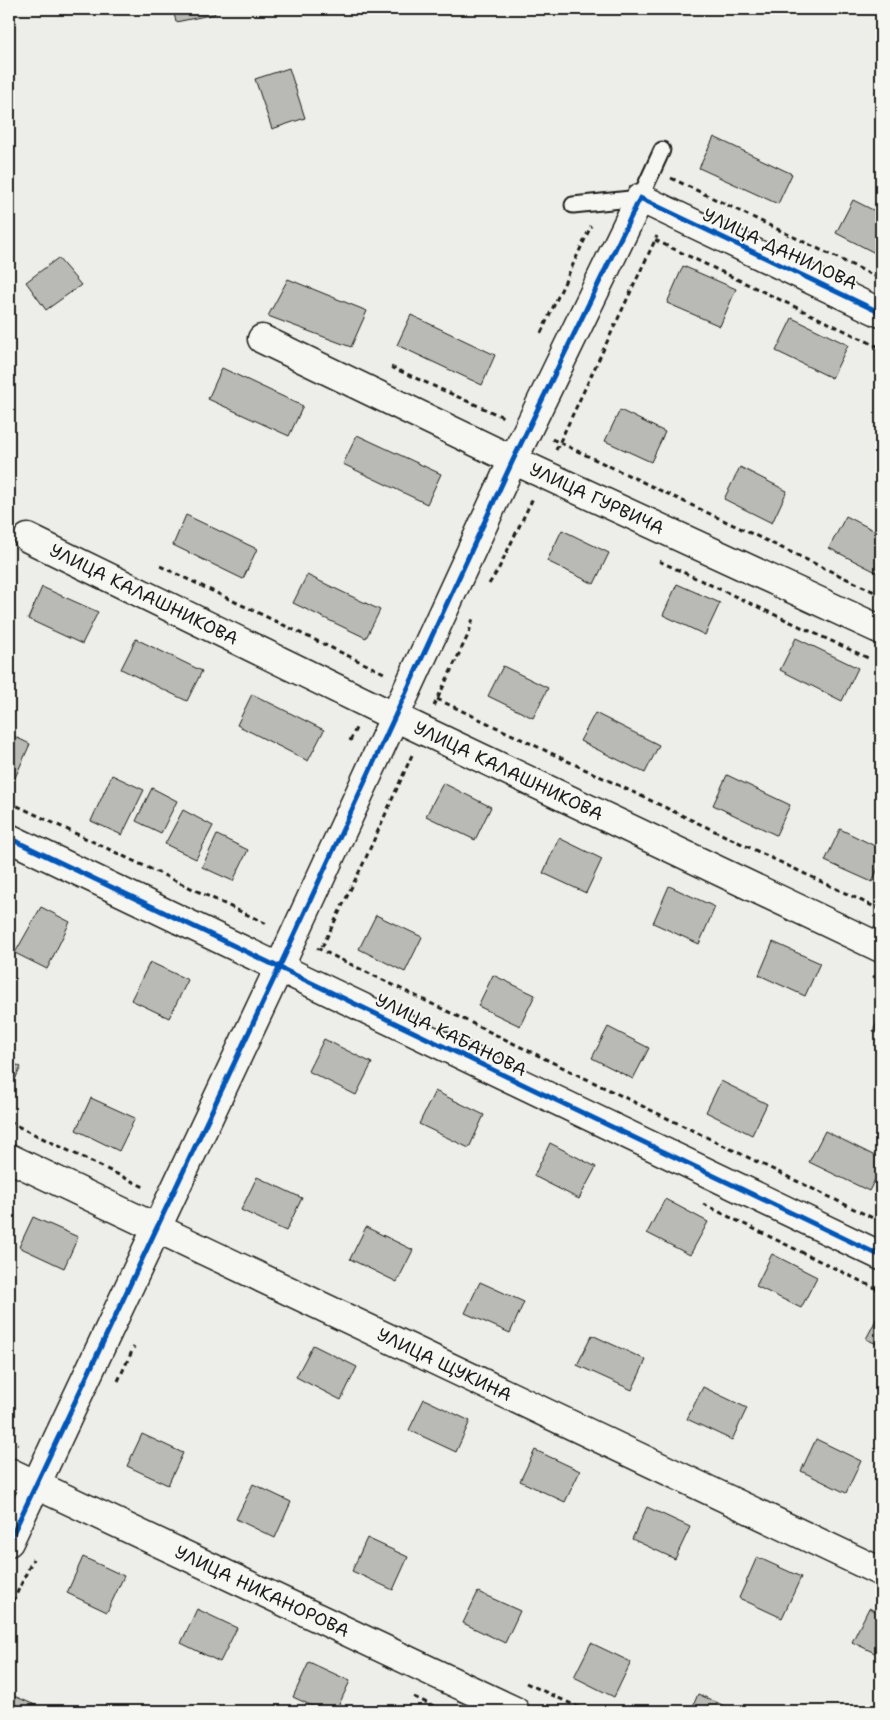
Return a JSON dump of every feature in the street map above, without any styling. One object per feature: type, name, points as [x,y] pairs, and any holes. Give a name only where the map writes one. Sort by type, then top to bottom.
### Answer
[{"type":"street","name":"УЛИЦА ДАНИЛОВА","points":[[640,198],[881,313]]},
{"type":"street","points":[[9,1542],[294,936],[528,428],[640,198]]},
{"type":"street","name":"УЛИЦА ГУРВИЧА","points":[[262,339],[513,460],[879,629]]},
{"type":"street","name":"УЛИЦА КАЛАШНИКОВА","points":[[28,538],[395,717],[881,948]]},
{"type":"street","name":"УЛИЦА КАБАНОВА","points":[[9,838],[881,1256]]},
{"type":"street","name":"УЛИЦА ЩУКИНА","points":[[9,1158],[881,1572]]},
{"type":"street","name":"УЛИЦА НИКАНОРОВА","points":[[9,1472],[515,1711]]},
{"type":"lane","points":[[573,206],[640,198],[662,150]]},
{"type":"path","points":[[653,170],[881,279]]},
{"type":"path","points":[[484,591],[498,570],[545,474],[667,211]]},
{"type":"path","points":[[655,240],[881,348]]},
{"type":"path","points":[[391,367],[528,428],[881,595]]},
{"type":"path","points":[[160,566],[881,910]]},
{"type":"path","points":[[305,981],[364,862],[469,633],[475,609]]},
{"type":"path","points":[[9,802],[294,936],[881,1222]]},
{"type":"path","points":[[9,1122],[170,1200]]},
{"type":"building","points":[[173,9],[214,9],[215,14],[176,22]]},
{"type":"building","points":[[289,68],[305,118],[272,129],[255,79]]},
{"type":"building","points":[[714,137],[792,174],[778,204],[699,168]]},
{"type":"building","points":[[853,200],[881,214],[881,256],[836,233]]},
{"type":"building","points":[[58,258],[81,285],[46,310],[26,282]]},
{"type":"building","points":[[683,266],[736,289],[720,326],[667,303]]},
{"type":"building","points":[[288,279],[367,311],[351,347],[268,316]]},
{"type":"building","points":[[411,315],[495,355],[482,385],[397,345]]},
{"type":"building","points":[[792,318],[848,345],[832,378],[776,351]]},
{"type":"building","points":[[222,368],[303,406],[289,436],[208,399]]},
{"type":"building","points":[[620,410],[665,432],[651,462],[605,441]]},
{"type":"building","points":[[357,435],[441,474],[427,504],[343,464]]},
{"type":"building","points":[[740,467],[787,491],[772,523],[724,499]]},
{"type":"building","points":[[186,515],[257,549],[243,579],[173,545]]},
{"type":"building","points":[[846,516],[881,534],[881,562],[876,572],[829,548]]},
{"type":"building","points":[[562,530],[609,553],[594,584],[547,561]]},
{"type":"building","points":[[307,575],[380,610],[366,638],[293,603]]},
{"type":"building","points":[[677,584],[720,603],[705,635],[663,615]]},
{"type":"building","points":[[42,587],[98,612],[82,644],[28,619]]},
{"type":"building","points":[[796,638],[858,668],[842,701],[780,670]]},
{"type":"building","points":[[136,639],[202,671],[187,701],[121,669]]},
{"type":"building","points":[[503,666],[548,688],[533,718],[488,696]]},
{"type":"building","points":[[252,694],[324,730],[308,761],[237,725]]},
{"type":"building","points":[[595,713],[659,745],[645,773],[580,741]]},
{"type":"building","points":[[9,734],[30,744],[14,780],[9,778]]},
{"type":"building","points":[[112,775],[144,790],[122,835],[91,821]]},
{"type":"building","points":[[727,775],[790,805],[776,835],[713,805]]},
{"type":"building","points":[[443,783],[491,807],[475,840],[426,816]]},
{"type":"building","points":[[152,788],[177,801],[161,833],[136,821]]},
{"type":"building","points":[[183,810],[213,826],[196,859],[165,844]]},
{"type":"building","points":[[840,829],[881,849],[881,862],[872,882],[825,861]]},
{"type":"building","points":[[217,835],[248,850],[233,881],[202,867]]},
{"type":"building","points":[[559,838],[602,859],[586,893],[543,873]]},
{"type":"building","points":[[669,886],[715,907],[699,944],[653,923]]},
{"type":"building","points":[[41,907],[70,922],[47,969],[15,953]]},
{"type":"building","points":[[376,915],[422,937],[405,972],[359,949]]},
{"type":"building","points":[[773,942],[820,963],[805,996],[759,975]]},
{"type":"building","points":[[150,962],[188,980],[169,1018],[131,1000]]},
{"type":"building","points":[[493,975],[535,995],[520,1026],[478,1006]]},
{"type":"building","points":[[881,1014],[881,1035],[873,1031]]},
{"type":"building","points":[[608,1027],[649,1048],[633,1079],[592,1058]]},
{"type":"building","points":[[324,1039],[372,1063],[356,1095],[308,1071]]},
{"type":"building","points":[[9,1061],[21,1067],[9,1092]]},
{"type":"building","points":[[721,1081],[767,1104],[752,1135],[706,1112]]},
{"type":"building","points":[[435,1091],[484,1115],[469,1148],[419,1124]]},
{"type":"building","points":[[91,1098],[135,1118],[119,1151],[76,1130]]},
{"type":"building","points":[[825,1131],[881,1159],[881,1168],[869,1191],[809,1162]]},
{"type":"building","points":[[550,1143],[596,1167],[579,1199],[534,1176]]},
{"type":"building","points":[[257,1177],[302,1198],[286,1231],[241,1210]]},
{"type":"building","points":[[665,1199],[708,1222],[690,1255],[647,1233]]},
{"type":"building","points":[[33,1217],[78,1237],[64,1268],[19,1247]]},
{"type":"building","points":[[366,1227],[413,1250],[397,1282],[350,1259]]},
{"type":"building","points":[[772,1254],[817,1277],[801,1308],[756,1286]]},
{"type":"building","points":[[480,1282],[524,1302],[510,1333],[465,1313]]},
{"type":"building","points":[[881,1310],[881,1346],[866,1339]]},
{"type":"building","points":[[592,1335],[646,1360],[632,1390],[577,1365]]},
{"type":"building","points":[[313,1345],[357,1367],[341,1400],[296,1377]]},
{"type":"building","points":[[703,1387],[747,1408],[732,1440],[687,1419]]},
{"type":"building","points":[[424,1399],[470,1421],[456,1452],[409,1430]]},
{"type":"building","points":[[142,1434],[183,1453],[168,1485],[127,1466]]},
{"type":"building","points":[[816,1439],[861,1461],[846,1493],[801,1471]]},
{"type":"building","points":[[535,1450],[580,1471],[565,1502],[520,1481]]},
{"type":"building","points":[[253,1484],[291,1502],[275,1538],[236,1519]]},
{"type":"building","points":[[647,1507],[690,1527],[675,1559],[632,1539]]},
{"type":"building","points":[[367,1538],[408,1557],[393,1590],[352,1571]]},
{"type":"building","points":[[83,1557],[124,1576],[107,1612],[67,1593]]},
{"type":"building","points":[[757,1557],[801,1577],[782,1618],[739,1598]]},
{"type":"building","points":[[478,1592],[520,1611],[505,1643],[463,1623]]},
{"type":"building","points":[[869,1608],[881,1614],[881,1656],[852,1642]]},
{"type":"building","points":[[197,1609],[237,1628],[220,1662],[181,1643]]},
{"type":"building","points":[[591,1643],[631,1662],[614,1697],[574,1677]]},
{"type":"building","points":[[309,1662],[350,1681],[336,1711],[323,1711],[293,1697]]},
{"type":"building","points":[[698,1694],[736,1711],[691,1711]]},
{"type":"building","points":[[14,1696],[49,1711],[9,1711]]},
{"type":"cycle path","points":[[9,1542],[279,968],[513,460],[640,198],[881,313]]},
{"type":"cycle path","points":[[9,838],[881,1256]]}]
